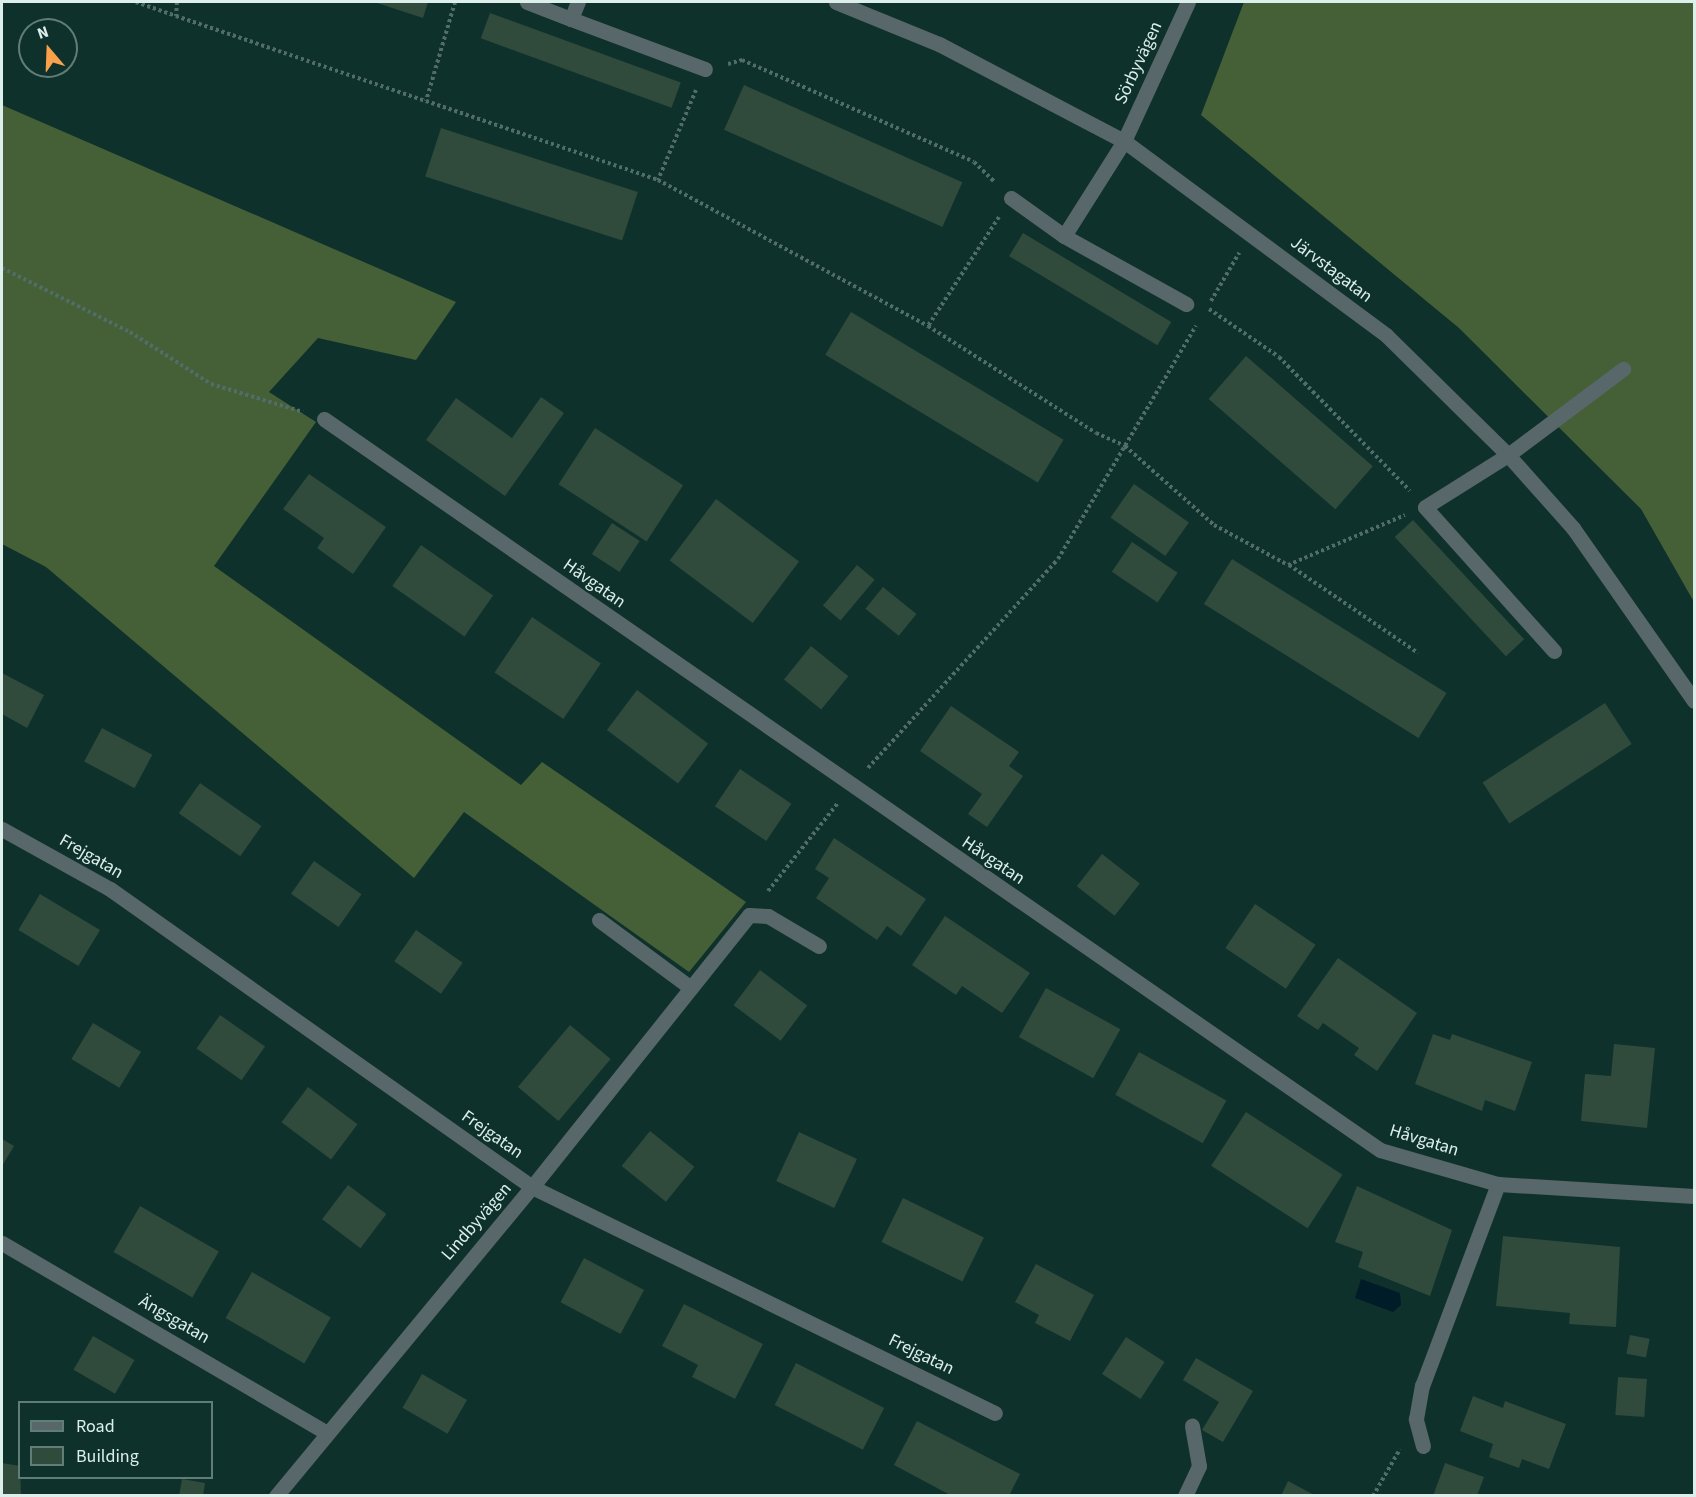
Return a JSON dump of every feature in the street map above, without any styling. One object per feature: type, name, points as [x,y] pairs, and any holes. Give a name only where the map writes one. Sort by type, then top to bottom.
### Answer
[{"type":"street","points":[[527,2],[705,69]]},
{"type":"street","points":[[571,19],[578,2]]},
{"type":"street","name":"Järvstagatan","points":[[836,2],[939,44],[1124,141],[1386,335],[1508,455],[1573,528],[1695,701]]},
{"type":"street","name":"Sörbyvägen","points":[[1064,236],[1124,141],[1188,2]]},
{"type":"street","points":[[1011,198],[1064,236],[1186,304]]},
{"type":"street","points":[[1554,651],[1425,507],[1508,455],[1623,369]]},
{"type":"street","name":"Håvgatan","points":[[324,419],[851,788],[1380,1150],[1498,1184],[1695,1196]]},
{"type":"street","name":"Frejgatan","points":[[2,829],[110,889],[532,1187],[995,1413]]},
{"type":"street","points":[[749,915],[768,916],[819,945]]},
{"type":"street","name":"Lindbyvägen","points":[[276,1496],[326,1432],[532,1187],[749,915]]},
{"type":"street","points":[[599,920],[691,988]]},
{"type":"street","points":[[1423,1446],[1416,1419],[1422,1386],[1498,1184]]},
{"type":"street","name":"Ängsgatan","points":[[2,1243],[326,1432]]},
{"type":"street","points":[[1185,1496],[1199,1466],[1192,1426]]},
{"type":"path","points":[[136,2],[658,180],[927,326],[1096,434],[1125,446],[1214,525],[1288,565],[1418,653]]},
{"type":"path","points":[[176,16],[177,2]]},
{"type":"path","points":[[426,101],[455,2]]},
{"type":"path","points":[[658,180],[705,69],[742,60],[974,162],[1011,198],[927,326]]},
{"type":"path","points":[[749,915],[851,788],[1058,559],[1250,234]]},
{"type":"path","points":[[2,268],[130,332],[211,384],[324,419]]},
{"type":"path","points":[[1207,308],[1279,357],[1425,507],[1288,565]]},
{"type":"path","points":[[1373,1496],[1416,1419]]},
{"type":"green space","points":[[1244,2],[1694,2],[1694,602],[1641,509],[1459,328],[1201,115]]},
{"type":"green space","points":[[2,105],[456,302],[416,360],[318,338],[269,392],[316,422],[214,566],[521,785],[542,762],[746,902],[689,972],[464,812],[414,878],[46,567],[2,544]]},
{"type":"water","points":[[1361,1279],[1400,1293],[1401,1305],[1393,1312],[1355,1298]]},
{"type":"building","points":[[374,2],[428,2],[423,18]]},
{"type":"building","points":[[490,13],[681,82],[672,108],[481,38]]},
{"type":"building","points":[[744,85],[962,182],[942,227],[724,130]]},
{"type":"building","points":[[441,128],[638,192],[622,240],[425,177]]},
{"type":"building","points":[[1023,233],[1171,322],[1157,345],[1009,256]]},
{"type":"building","points":[[851,312],[1064,440],[1038,483],[825,355]]},
{"type":"building","points":[[1246,356],[1373,466],[1335,509],[1209,399]]},
{"type":"building","points":[[541,397],[564,413],[505,496],[426,440],[456,398],[512,438]]},
{"type":"building","points":[[595,428],[683,485],[647,541],[559,484]]},
{"type":"building","points":[[309,474],[386,527],[353,574],[317,548],[324,538],[283,509]]},
{"type":"building","points":[[1134,484],[1189,522],[1165,556],[1110,518]]},
{"type":"building","points":[[716,499],[799,562],[753,623],[670,560]]},
{"type":"building","points":[[1413,520],[1524,639],[1506,656],[1395,537]]},
{"type":"building","points":[[612,523],[640,541],[620,572],[592,554]]},
{"type":"building","points":[[1132,542],[1178,573],[1157,603],[1112,572]]},
{"type":"building","points":[[421,545],[493,595],[464,636],[392,586]]},
{"type":"building","points":[[1232,559],[1447,693],[1418,738],[1204,604]]},
{"type":"building","points":[[857,565],[875,580],[841,620],[823,606]]},
{"type":"building","points":[[883,587],[916,614],[899,636],[865,609]]},
{"type":"building","points":[[532,617],[601,663],[563,719],[495,673]]},
{"type":"building","points":[[811,646],[848,676],[821,710],[784,679]]},
{"type":"building","points":[[2,673],[44,695],[27,728],[2,714]]},
{"type":"building","points":[[637,690],[708,744],[678,783],[607,730]]},
{"type":"building","points":[[1605,703],[1632,744],[1509,824],[1483,783]]},
{"type":"building","points":[[951,706],[1019,752],[1009,766],[1023,776],[987,827],[968,814],[982,794],[920,751]]},
{"type":"building","points":[[102,728],[152,755],[134,788],[84,762]]},
{"type":"building","points":[[740,769],[791,804],[766,841],[715,806]]},
{"type":"building","points":[[200,783],[261,826],[240,856],[179,813]]},
{"type":"building","points":[[834,838],[926,899],[901,936],[887,926],[877,940],[816,898],[829,878],[815,869]]},
{"type":"building","points":[[1102,854],[1140,884],[1115,916],[1077,886]]},
{"type":"building","points":[[314,861],[362,894],[339,927],[291,894]]},
{"type":"building","points":[[40,894],[100,930],[78,966],[18,930]]},
{"type":"building","points":[[1255,904],[1316,945],[1286,989],[1225,948]]},
{"type":"building","points":[[945,916],[1030,973],[1002,1013],[962,986],[956,995],[912,965]]},
{"type":"building","points":[[416,930],[463,963],[441,994],[394,961]]},
{"type":"building","points":[[1338,958],[1417,1013],[1377,1071],[1354,1055],[1359,1048],[1323,1023],[1318,1030],[1297,1016]]},
{"type":"building","points":[[760,970],[807,1006],[781,1041],[734,1005]]},
{"type":"building","points":[[1046,988],[1120,1029],[1093,1078],[1019,1037]]},
{"type":"building","points":[[220,1015],[265,1047],[242,1080],[196,1049]]},
{"type":"building","points":[[93,1023],[141,1052],[119,1088],[71,1059]]},
{"type":"building","points":[[570,1025],[611,1059],[559,1121],[518,1087]]},
{"type":"building","points":[[1433,1034],[1450,1040],[1452,1034],[1532,1062],[1515,1111],[1485,1100],[1482,1111],[1415,1084]]},
{"type":"building","points":[[1614,1044],[1655,1048],[1647,1128],[1581,1121],[1585,1074],[1611,1076]]},
{"type":"building","points":[[1139,1052],[1226,1100],[1203,1143],[1115,1095]]},
{"type":"building","points":[[308,1087],[358,1124],[331,1159],[282,1122]]},
{"type":"building","points":[[1246,1112],[1342,1175],[1308,1228],[1211,1166]]},
{"type":"building","points":[[650,1131],[694,1167],[666,1202],[622,1166]]},
{"type":"building","points":[[799,1132],[857,1159],[834,1208],[776,1181]]},
{"type":"building","points":[[2,1139],[14,1146],[2,1166]]},
{"type":"building","points":[[348,1185],[386,1214],[360,1248],[322,1219]]},
{"type":"building","points":[[1357,1186],[1452,1230],[1430,1296],[1358,1267],[1363,1252],[1335,1242]]},
{"type":"building","points":[[903,1198],[984,1237],[962,1281],[882,1242]]},
{"type":"building","points":[[140,1206],[219,1252],[192,1297],[114,1252]]},
{"type":"building","points":[[1503,1236],[1620,1247],[1616,1327],[1569,1324],[1570,1313],[1496,1306]]},
{"type":"building","points":[[584,1258],[644,1290],[621,1334],[561,1302]]},
{"type":"building","points":[[1036,1264],[1094,1295],[1070,1341],[1035,1323],[1039,1315],[1015,1302]]},
{"type":"building","points":[[252,1272],[331,1318],[304,1363],[226,1318]]},
{"type":"building","points":[[684,1304],[763,1344],[735,1399],[692,1377],[698,1365],[662,1346]]},
{"type":"building","points":[[1630,1335],[1650,1339],[1646,1357],[1626,1354]]},
{"type":"building","points":[[93,1336],[135,1360],[115,1394],[74,1370]]},
{"type":"building","points":[[1126,1337],[1165,1362],[1141,1399],[1102,1374]]},
{"type":"building","points":[[1196,1358],[1253,1391],[1223,1442],[1202,1430],[1219,1402],[1183,1380]]},
{"type":"building","points":[[796,1363],[884,1408],[863,1450],[775,1405]]},
{"type":"building","points":[[422,1374],[467,1400],[448,1434],[402,1408]]},
{"type":"building","points":[[1618,1377],[1647,1379],[1644,1417],[1615,1415]]},
{"type":"building","points":[[1473,1396],[1503,1408],[1505,1401],[1566,1424],[1549,1469],[1522,1459],[1519,1468],[1489,1457],[1493,1444],[1460,1431]]},
{"type":"building","points":[[917,1421],[1020,1474],[1009,1496],[952,1496],[894,1465]]},
{"type":"building","points":[[2,1463],[18,1466],[21,1496],[2,1496]]},
{"type":"building","points":[[1445,1463],[1484,1477],[1477,1496],[1433,1496]]},
{"type":"building","points":[[182,1479],[205,1483],[203,1496],[179,1496]]},
{"type":"building","points":[[1288,1481],[1316,1496],[1281,1496]]}]
